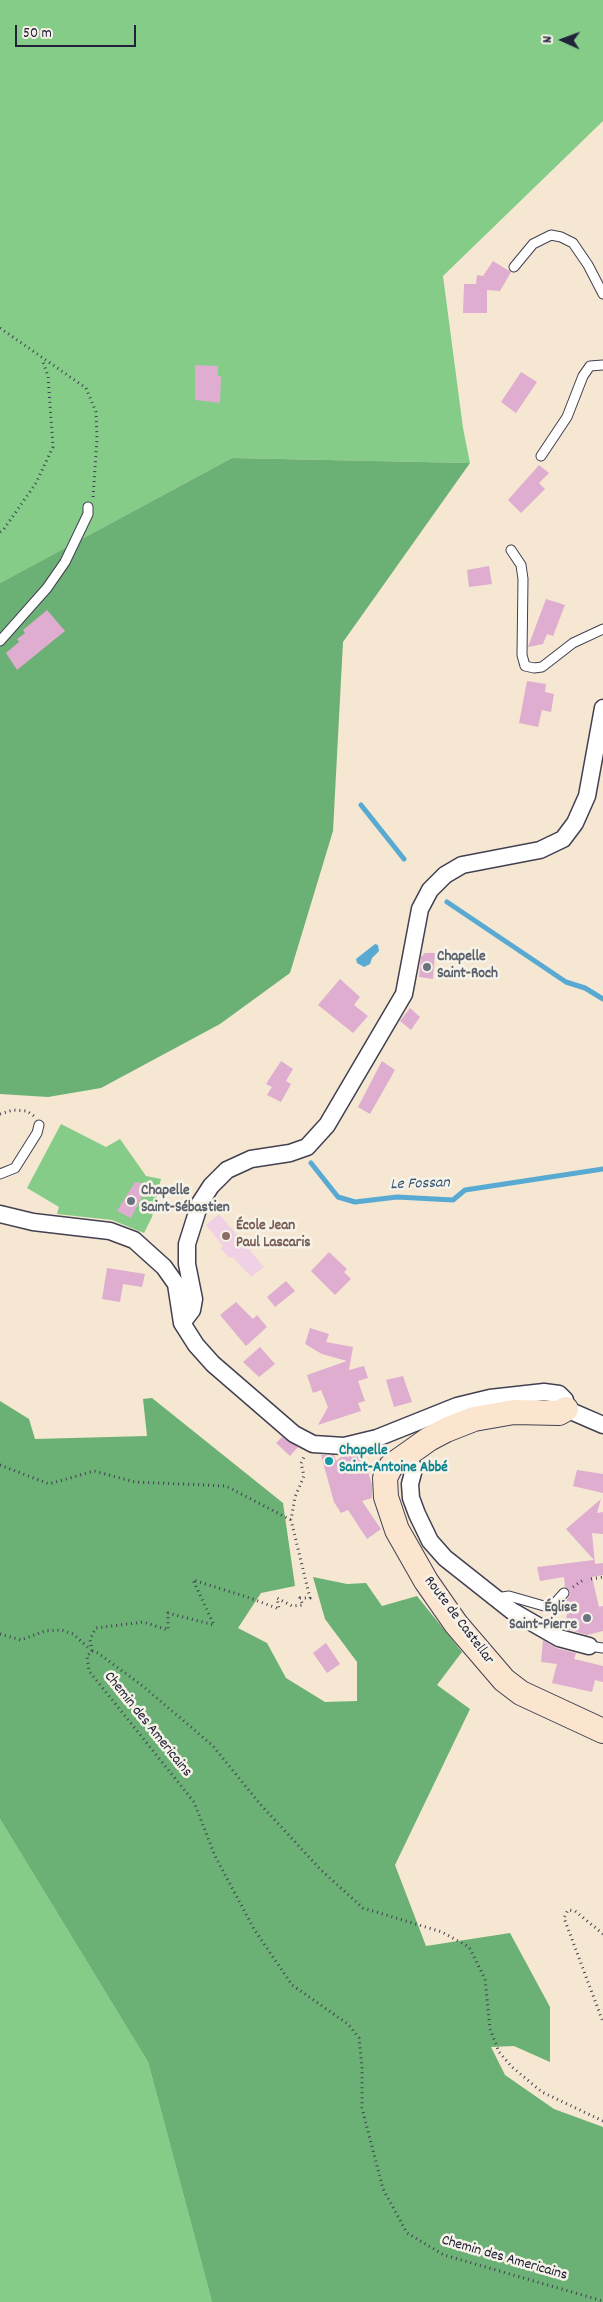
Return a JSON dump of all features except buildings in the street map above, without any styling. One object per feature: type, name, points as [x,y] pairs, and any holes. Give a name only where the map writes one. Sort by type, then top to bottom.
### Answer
[{"type":"street","points":[[182,1323],[192,1310],[194,1299],[187,1264],[187,1244],[200,1204],[211,1186],[227,1170],[251,1160],[290,1154],[307,1147],[327,1125],[404,994],[420,909],[430,890],[445,875],[462,865],[540,850],[562,839],[575,823],[587,796],[603,708]]},
{"type":"street","points":[[0,1214],[33,1222],[110,1231],[134,1240],[164,1267],[176,1284],[182,1323],[196,1345],[214,1364],[294,1434],[313,1444],[344,1446],[377,1438],[431,1415],[490,1398],[544,1392],[558,1394],[565,1400],[566,1409],[603,1425]]},
{"type":"street","name":"Route de Castellar","points":[[566,1409],[560,1413],[514,1412],[474,1419],[429,1439],[391,1466],[385,1478],[386,1497],[397,1530],[426,1581],[446,1610],[504,1680],[521,1693],[603,1731]]},
{"type":"street","points":[[407,1455],[414,1469],[410,1484],[411,1498],[430,1540],[445,1558],[512,1611],[559,1638],[596,1647]]},
{"type":"lane","points":[[514,267],[532,244],[551,235],[561,237],[573,243],[588,265],[603,294]]},
{"type":"lane","points":[[541,456],[567,417],[583,376],[590,366],[603,365]]},
{"type":"lane","points":[[0,641],[47,588],[65,562],[88,514],[88,507]]},
{"type":"lane","points":[[510,550],[521,565],[523,579],[522,655],[525,666],[542,667],[573,643],[603,629]]},
{"type":"lane","points":[[0,1174],[15,1168],[37,1133],[38,1125]]},
{"type":"lane","points":[[496,1598],[508,1596],[544,1606],[555,1603],[564,1593]]},
{"type":"path","points":[[0,328],[86,388],[96,412],[97,439],[94,495],[88,507]]},
{"type":"path","points":[[0,532],[36,482],[53,447],[48,376],[42,359]]},
{"type":"path","points":[[0,1114],[13,1110],[27,1111],[36,1117],[38,1125]]},
{"type":"path","points":[[92,1651],[90,1639],[96,1628],[143,1622],[168,1630],[168,1613],[214,1625],[193,1580],[250,1598],[271,1608],[279,1609],[277,1598],[292,1606],[302,1605],[300,1598],[310,1598],[291,1520],[295,1497],[304,1476],[301,1462],[313,1444]]},
{"type":"path","points":[[0,1465],[49,1484],[94,1471],[135,1482],[226,1486],[291,1520]]},
{"type":"path","points":[[591,1579],[603,1577]]},
{"type":"path","points":[[0,1634],[20,1640],[45,1631],[61,1630],[73,1634],[92,1651]]},
{"type":"path","name":"Chemin des Americains","points":[[603,2121],[542,2092],[512,2067],[499,2052],[490,2030],[485,1979],[469,1947],[442,1932],[398,1921],[363,1908],[320,1870],[260,1804],[213,1746],[144,1687],[92,1651],[87,1656],[89,1671],[194,1802],[215,1856],[254,1929],[292,1985],[348,2024],[359,2038],[362,2068],[362,2108],[383,2189],[407,2233],[444,2255],[603,2301]]},
{"type":"path","points":[[603,1934],[595,1930],[575,1911],[568,1910],[564,1918],[603,2022]]},
{"type":"shaded area","name":"École Jean Paul Lascaris","points":[[219,1214],[264,1267],[251,1277],[233,1257],[229,1258],[221,1249],[223,1246],[206,1225]]},
{"type":"green space","points":[[0,0],[603,0],[603,121],[443,276],[463,428],[470,463],[232,458],[0,583]]},
{"type":"green space","points":[[232,458],[470,463],[343,642],[333,831],[290,973],[220,1024],[101,1088],[48,1097],[0,1094],[0,583]]},
{"type":"green space","points":[[61,1124],[106,1147],[120,1139],[146,1176],[161,1179],[152,1217],[144,1233],[112,1220],[57,1214],[59,1207],[27,1188]]},
{"type":"green space","points":[[152,1398],[283,1503],[295,1586],[261,1593],[238,1628],[267,1643],[286,1678],[325,1702],[357,1701],[357,1662],[325,1619],[313,1577],[347,1584],[366,1583],[382,1606],[417,1596],[462,1652],[437,1685],[470,1709],[395,1865],[426,1946],[510,1933],[550,2007],[550,2062],[514,2046],[491,2047],[505,2075],[554,2109],[603,2127],[603,2302],[212,2302],[148,2062],[0,1819],[0,1401],[29,1419],[35,1439],[147,1436],[143,1399]]},
{"type":"green space","points":[[0,1819],[148,2062],[212,2302],[0,2302]]},
{"type":"water","points":[[375,944],[378,945],[379,951],[372,958],[370,964],[364,967],[357,963],[356,959]]},
{"type":"waterway","points":[[361,805],[404,859]]},
{"type":"waterway","points":[[447,902],[566,982],[585,988],[603,999]]},
{"type":"waterway","name":"Le Fossan","points":[[311,1163],[338,1197],[355,1202],[397,1197],[453,1200],[465,1190],[603,1169]]},
{"type":"place","name":"Chapelle Saint-Roch","points":[[427,967]]},
{"type":"place","name":"Chapelle Saint-Sébastien","points":[[131,1201]]},
{"type":"place","name":"École Jean Paul Lascaris","points":[[226,1236]]},
{"type":"place","name":"Chapelle Saint-Antoine Abbé","points":[[329,1461]]},
{"type":"place","name":"Église Saint-Pierre","points":[[587,1618]]}]
